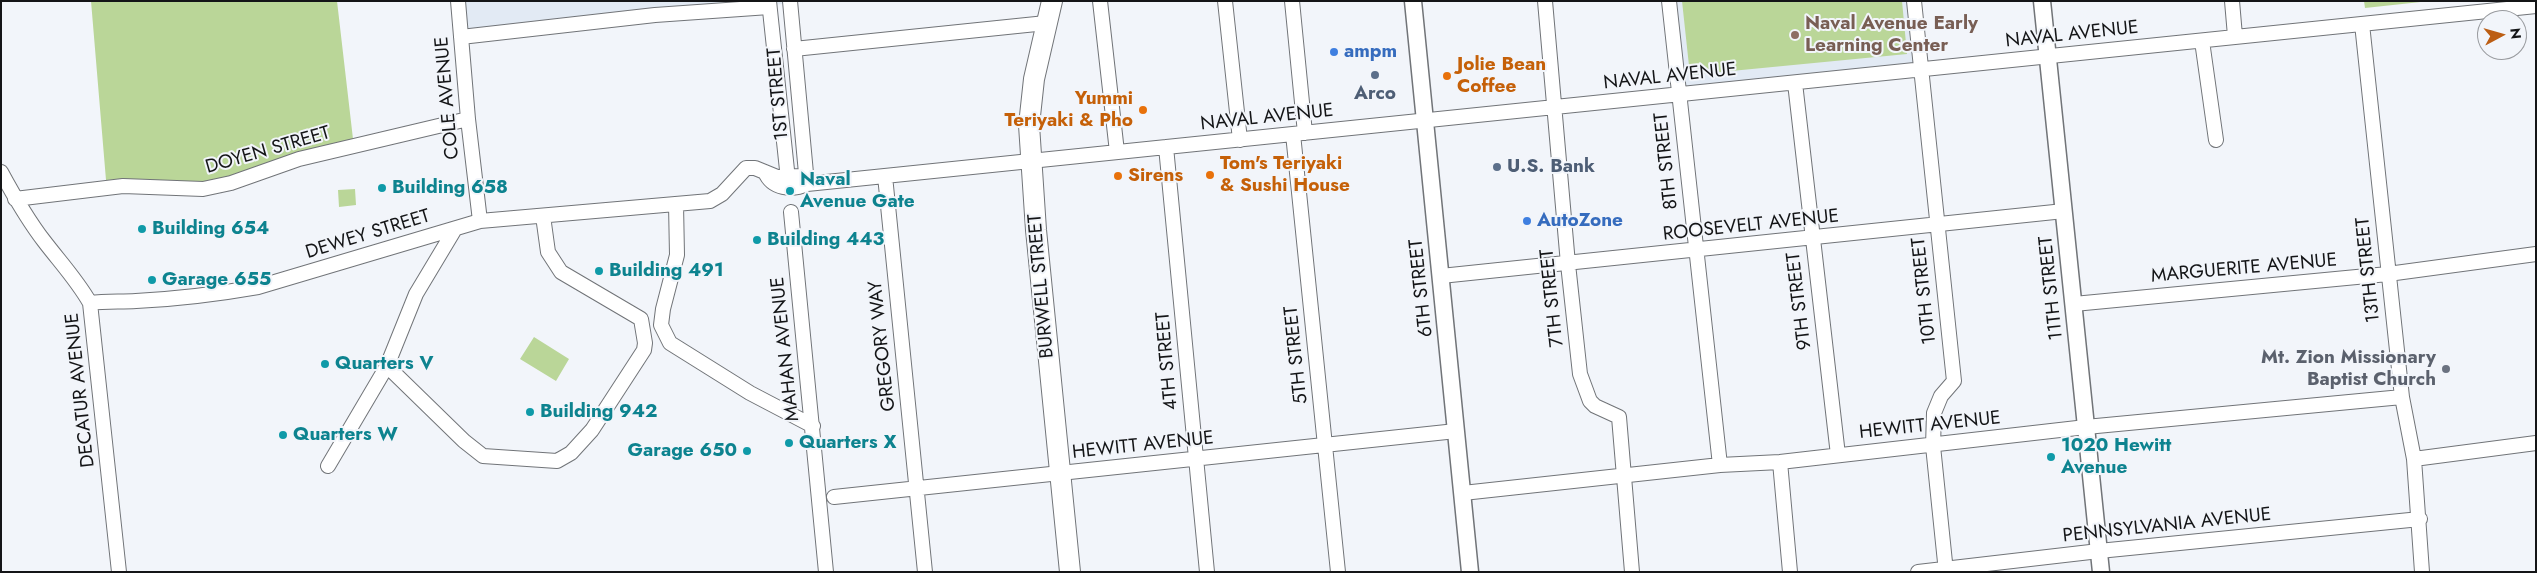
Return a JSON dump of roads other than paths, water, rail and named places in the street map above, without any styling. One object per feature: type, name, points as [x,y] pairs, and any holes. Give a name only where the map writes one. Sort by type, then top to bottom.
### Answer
[{"type":"highway","name":"BURWELL STREET","points":[[1052,1],[1031,93],[1029,125],[1030,161],[1070,572]]},
{"type":"main road","name":"6TH STREET","points":[[1413,1],[1470,572]]},
{"type":"main road","name":"11TH STREET","points":[[2042,1],[2101,572]]},
{"type":"street","name":"COLE AVENUE","points":[[458,1],[468,120],[480,221]]},
{"type":"street","name":"1ST STREET","points":[[790,1],[802,185]]},
{"type":"street","points":[[1100,1],[1117,152]]},
{"type":"street","points":[[1225,1],[1240,140]]},
{"type":"street","name":"5TH STREET","points":[[1292,1],[1299,134],[1325,445],[1338,572]]},
{"type":"street","name":"7TH STREET","points":[[1545,1],[1568,264],[1584,388],[1595,406],[1619,417],[1632,572]]},
{"type":"street","name":"8TH STREET","points":[[1669,1],[1720,465]]},
{"type":"street","name":"10TH STREET","points":[[1914,1],[1954,381],[1941,396],[1934,413],[1933,446],[1946,570]]},
{"type":"street","points":[[2232,1],[2235,36]]},
{"type":"street","points":[[461,37],[769,4],[787,170]]},
{"type":"street","name":"NAVAL AVENUE","points":[[802,185],[2536,6]]},
{"type":"street","points":[[794,49],[1046,23]]},
{"type":"street","name":"13TH STREET","points":[[2362,24],[2402,397],[2414,458],[2420,519],[2422,572]]},
{"type":"street","points":[[2202,41],[2216,140]]},
{"type":"street","name":"9TH STREET","points":[[1795,83],[1811,238],[1838,455]]},
{"type":"street","name":"DOYEN STREET","points":[[15,199],[123,186],[203,189],[231,183],[300,158],[468,120]]},
{"type":"street","name":"4TH STREET","points":[[1166,147],[1207,572]]},
{"type":"street","points":[[737,176],[746,168],[755,168],[802,185]]},
{"type":"street","name":"DECATUR AVENUE","points":[[1,172],[15,199],[43,239],[78,282],[90,303],[119,572]]},
{"type":"street","points":[[737,176],[754,177],[780,194],[802,185]]},
{"type":"street","name":"DEWEY STREET","points":[[90,303],[116,300],[144,300],[258,288],[480,221],[710,201],[722,194],[737,176]]},
{"type":"street","name":"GREGORY WAY","points":[[885,176],[925,572]]},
{"type":"street","points":[[676,204],[676,255],[661,325],[670,343],[750,393],[813,426]]},
{"type":"street","name":"ROOSEVELT AVENUE","points":[[1441,276],[1696,251],[2064,211]]},
{"type":"street","name":"MAHAN AVENUE","points":[[791,212],[826,572]]},
{"type":"street","points":[[387,366],[464,441],[483,456],[557,461],[571,453],[592,430],[644,350],[645,343],[641,319],[561,272],[548,252],[543,216]]},
{"type":"street","points":[[328,466],[387,366],[416,294],[455,229]]},
{"type":"street","name":"MARGUERITE AVENUE","points":[[2074,304],[2388,274],[2536,254]]},
{"type":"street","name":"HEWITT AVENUE","points":[[1463,493],[1720,465],[1780,462],[1933,446],[2086,427],[2402,397]]},
{"type":"street","name":"HEWITT AVENUE","points":[[834,497],[1456,431]]},
{"type":"street","points":[[2414,458],[2536,443]]},
{"type":"street","points":[[1780,462],[1790,572]]},
{"type":"street","name":"PENNSYLVANIA AVENUE","points":[[1918,572],[2099,551],[2420,519]]},
{"type":"place","name":"Naval Avenue Early Learning Center","points":[[1795,35]]},
{"type":"place","name":"ampm","points":[[1334,52]]},
{"type":"place","name":"Arco","points":[[1375,75]]},
{"type":"place","name":"Jolie Bean Coffee","points":[[1447,76]]},
{"type":"place","name":"Yummi Teriyaki & Pho","points":[[1143,110]]},
{"type":"place","name":"U.S. Bank","points":[[1497,167]]},
{"type":"place","name":"Tom's Teriyaki & Sushi House","points":[[1210,175]]},
{"type":"place","name":"Sirens","points":[[1118,176]]},
{"type":"place","name":"Building 658","points":[[382,188]]},
{"type":"place","name":"Naval Avenue Gate","points":[[790,191]]},
{"type":"place","name":"AutoZone","points":[[1527,221]]},
{"type":"place","name":"Building 654","points":[[142,229]]},
{"type":"place","name":"Building 443","points":[[757,240]]},
{"type":"place","name":"Building 491","points":[[599,271]]},
{"type":"place","name":"Garage 655","points":[[152,280]]},
{"type":"place","name":"Quarters V","points":[[325,364]]},
{"type":"place","name":"Mt. Zion Missionary Baptist Church","points":[[2446,369]]},
{"type":"place","name":"Building 942","points":[[530,412]]},
{"type":"place","name":"Quarters W","points":[[283,435]]},
{"type":"place","name":"Quarters X","points":[[789,443]]},
{"type":"place","name":"Garage 650","points":[[747,451]]},
{"type":"place","name":"1020 Hewitt Avenue","points":[[2051,457]]}]
